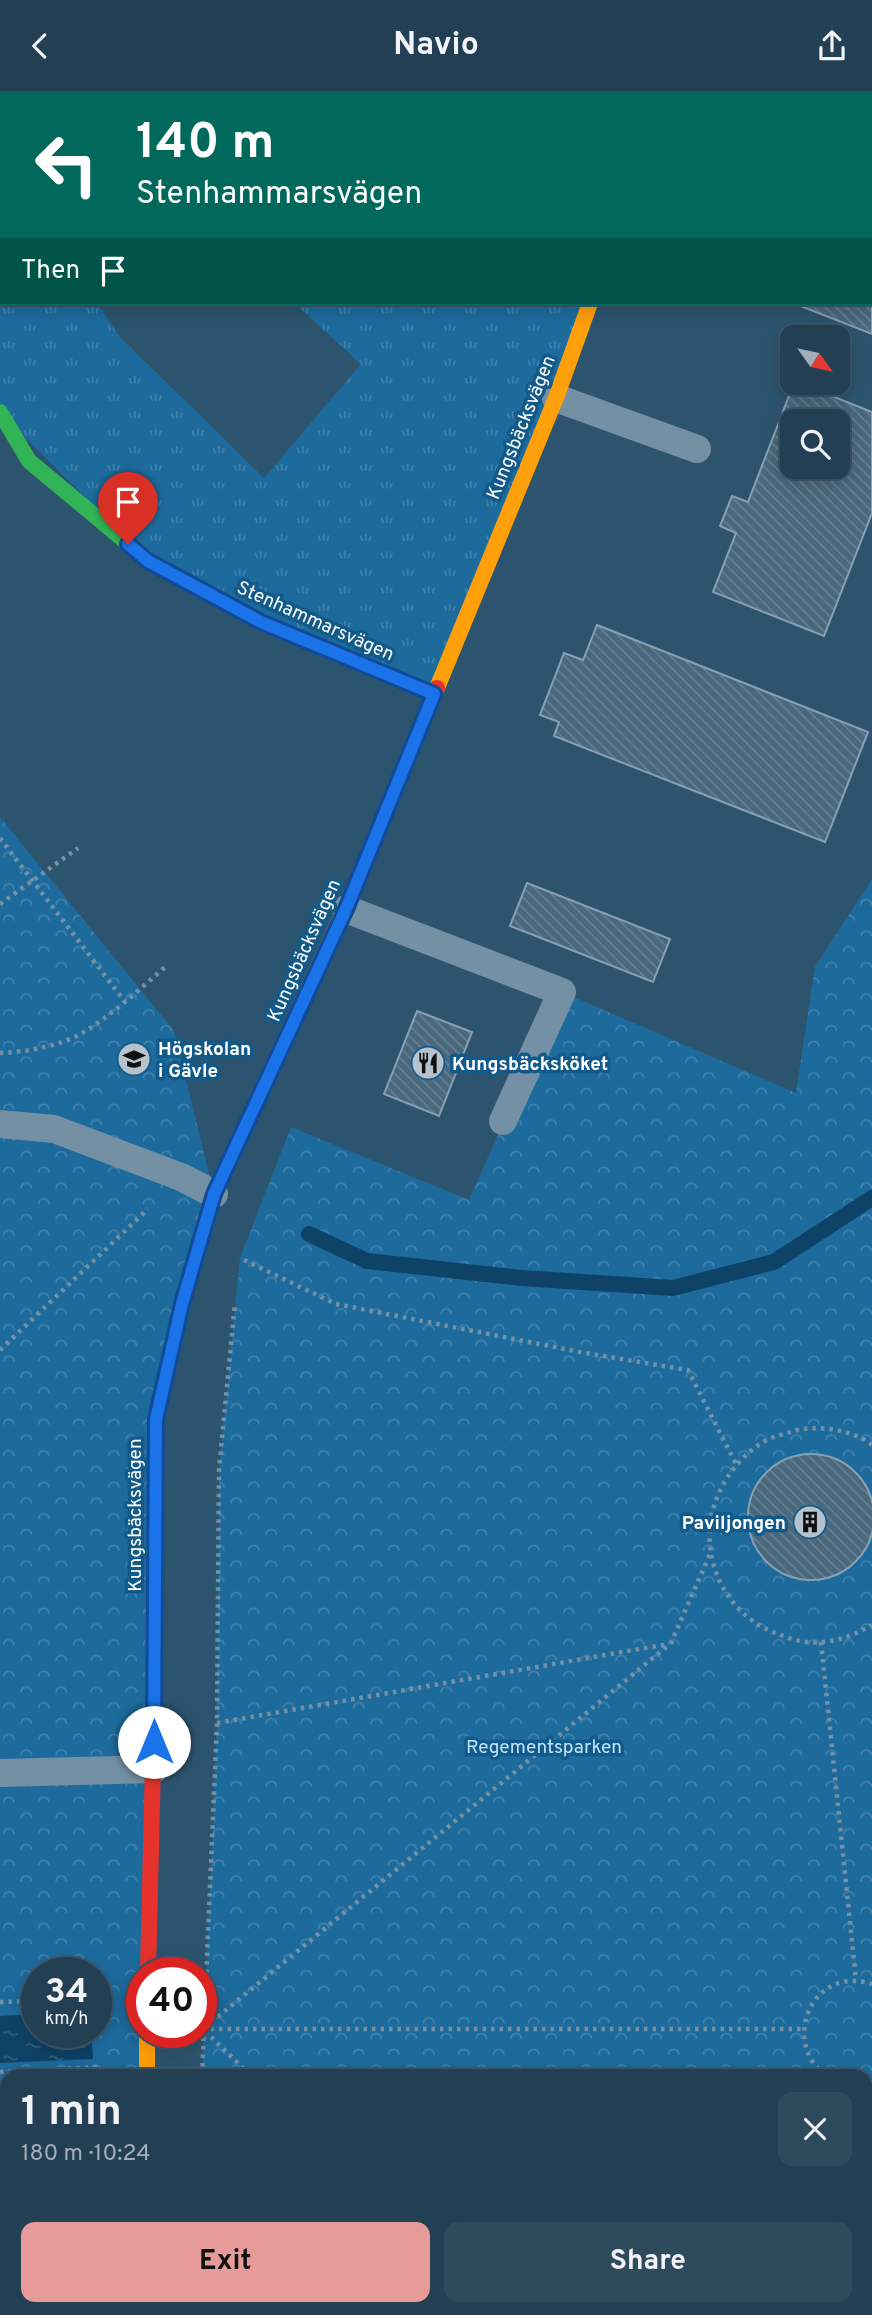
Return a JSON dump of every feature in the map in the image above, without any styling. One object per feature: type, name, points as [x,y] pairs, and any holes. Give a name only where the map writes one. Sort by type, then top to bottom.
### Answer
[{"type":"street","name":"Kungsbäcksvägen","points":[[148,1957],[154,1769],[156,1419],[182,1304],[214,1194],[346,909],[556,398],[589,305]]},
{"type":"street","name":"Stenhammarsvägen","points":[[0,412],[29,461],[148,561],[261,622],[434,694]]},
{"type":"street","points":[[147,2048],[147,2069]]},
{"type":"lane","points":[[556,398],[697,449]]},
{"type":"lane","points":[[346,909],[562,992],[503,1121]]},
{"type":"lane","points":[[0,1124],[54,1129],[181,1177],[214,1194]]},
{"type":"lane","points":[[0,1773],[154,1769]]},
{"type":"path","points":[[0,838],[125,1002]]},
{"type":"path","points":[[0,904],[78,848]]},
{"type":"path","points":[[0,1053],[29,1051],[82,1033],[125,1002],[165,967]]},
{"type":"path","points":[[0,1350],[181,1177]]},
{"type":"path","points":[[238,1271],[240,1258],[336,1304],[585,1353],[688,1370],[736,1464]]},
{"type":"path","points":[[206,1957],[217,1723],[219,1469],[236,1297]]},
{"type":"path","points":[[872,1445],[834,1430],[798,1430],[764,1441],[736,1464],[719,1491],[709,1522],[710,1554],[720,1583],[737,1608],[761,1628],[790,1640],[821,1642],[853,1636],[872,1625]]},
{"type":"path","points":[[217,2017],[671,1643],[710,1554]]},
{"type":"path","points":[[821,1642],[856,1980]]},
{"type":"path","points":[[217,1723],[671,1643]]},
{"type":"path","points":[[819,2069],[811,2061],[804,2046],[806,2014],[814,2000],[841,1983],[856,1980],[872,1984]]},
{"type":"path","points":[[0,2002],[21,2001]]},
{"type":"path","points":[[217,2029],[803,2029]]},
{"type":"path","points":[[217,2043],[244,2069]]},
{"type":"path","points":[[202,2048],[202,2069]]},
{"type":"path","points":[[74,2069],[99,2068],[98,2056]]},
{"type":"green space","points":[[0,305],[98,305],[119,336],[264,478],[361,364],[296,305],[584,305],[434,694],[148,560],[0,412]]},
{"type":"green space","points":[[0,817],[174,1031],[214,1194],[156,1419],[142,1957],[126,1957],[126,2048],[145,2048],[149,2069],[0,2069]]},
{"type":"green space","name":"Regementsparken","points":[[872,879],[872,2069],[202,2069],[203,2048],[217,2048],[217,1957],[207,1957],[217,1723],[219,1469],[240,1258],[291,1127],[469,1200],[562,992],[796,1093],[815,967]]},
{"type":"water","points":[[21,2015],[21,2048],[92,2048],[93,2059],[0,2063],[0,2016]]},
{"type":"building","points":[[798,305],[872,305],[872,334]]},
{"type":"building","points":[[789,395],[830,395],[872,412],[872,513],[824,636],[713,592],[736,533],[720,526],[732,496],[748,502],[780,419],[780,479],[850,479],[850,409],[784,409]]},
{"type":"building","points":[[597,625],[868,732],[825,842],[554,736],[559,722],[540,715],[564,653],[583,660]]},
{"type":"building","points":[[527,883],[670,939],[653,982],[510,926]]},
{"type":"building","name":"Kungsbäcksköket","points":[[417,1011],[472,1032],[439,1116],[384,1094]]},
{"type":"building","name":"Paviljongen","points":[[811,1454],[835,1459],[856,1472],[873,1505],[873,1529],[869,1541],[856,1562],[835,1575],[811,1580],[787,1575],[766,1562],[753,1541],[748,1517],[753,1493],[766,1472],[787,1459]]},
{"type":"waterway","points":[[309,1234],[367,1261],[522,1278],[673,1288],[774,1262],[872,1198]]},
{"type":"traffic: fast","points":[[0,412],[29,461],[148,560],[261,622],[434,694]]},
{"type":"traffic: fast","points":[[155,1681],[156,1419],[182,1304],[200,1243]]},
{"type":"traffic: slow","points":[[437,688],[556,398],[589,305]]},
{"type":"traffic: slow","points":[[200,1243],[214,1194],[363,869]]},
{"type":"traffic: slow","points":[[147,2048],[147,2069]]},
{"type":"traffic: jam","points":[[363,869],[437,688]]},
{"type":"traffic: jam","points":[[148,1957],[155,1681]]},
{"type":"place","name":"Högskolan i Gävle","points":[[134,1059]]},
{"type":"place","name":"Kungsbäcksköket","points":[[428,1063]]},
{"type":"place","name":"Paviljongen","points":[[810,1522]]},
{"type":"route","points":[[128,544],[148,561],[261,622],[434,694],[346,909],[214,1194],[182,1304],[156,1419],[154,1742]]}]
